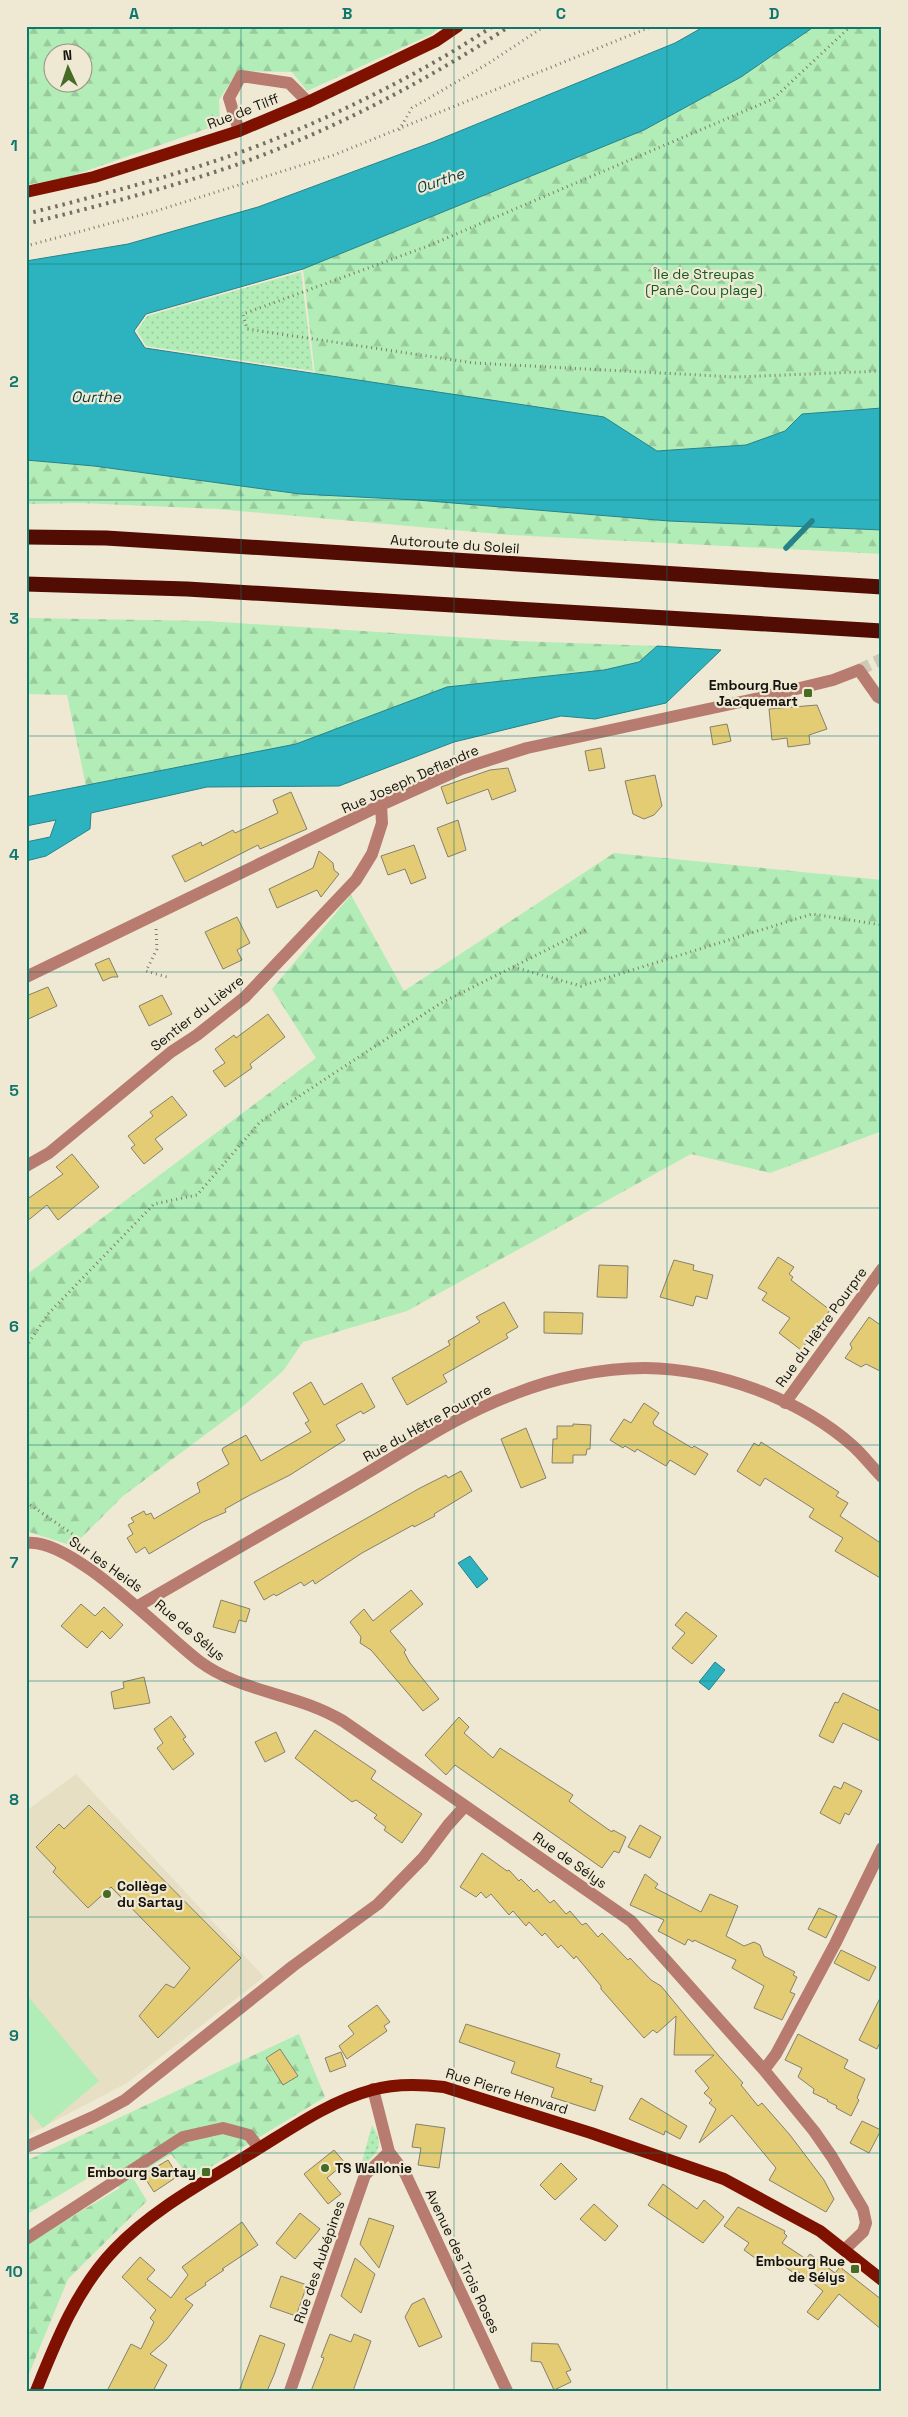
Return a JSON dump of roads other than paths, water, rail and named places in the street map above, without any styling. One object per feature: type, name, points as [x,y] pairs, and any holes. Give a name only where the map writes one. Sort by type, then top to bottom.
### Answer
[{"type":"highway","name":"Autoroute du Soleil","points":[[26,537],[106,538],[882,587]]},
{"type":"highway","points":[[26,584],[187,588],[882,631]]},
{"type":"main road","name":"Rue de Tilff","points":[[26,192],[94,177],[239,130],[308,102],[436,41],[458,26]]},
{"type":"main road","name":"Rue Pierre Henvard","points":[[36,2391],[69,2315],[86,2286],[114,2249],[144,2223],[184,2195],[320,2110],[373,2089],[422,2084],[444,2087],[670,2159],[724,2179],[820,2231],[881,2279]]},
{"type":"street","points":[[239,130],[229,98],[241,76],[289,83],[308,102]]},
{"type":"street","name":"Rue Joseph Deflandre","points":[[26,977],[160,914],[381,805],[461,769],[527,748],[759,698],[833,680],[859,670],[878,697],[882,699]]},
{"type":"street","name":"Sentier du Lièvre","points":[[26,1166],[48,1152],[171,1052],[197,1035],[245,997],[356,880],[372,854],[382,822],[381,805]]},
{"type":"street","name":"Rue du Hêtre Pourpre","points":[[785,1403],[882,1269]]},
{"type":"street","name":"Rue du Hêtre Pourpre","points":[[138,1606],[454,1423],[513,1394],[548,1382],[592,1374],[653,1369],[696,1373],[740,1384],[785,1403],[822,1424],[853,1446],[882,1477]]},
{"type":"street","name":"Sur les Heids","points":[[26,1543],[33,1542],[57,1548],[138,1606]]},
{"type":"street","name":"Rue de Sélys","points":[[138,1606],[177,1642],[223,1677],[330,1713],[631,1921],[764,2070],[814,2131],[832,2157],[862,2209],[866,2223],[863,2232],[844,2250]]},
{"type":"street","points":[[26,2147],[95,2116],[125,2100],[293,1966],[378,1904],[423,1858],[465,1806]]},
{"type":"street","points":[[764,2070],[776,2054],[835,1944],[882,1848]]},
{"type":"street","name":"Avenue des Trois Roses","points":[[373,2089],[389,2152],[405,2172],[507,2391]]},
{"type":"street","points":[[26,2239],[183,2137],[223,2128],[249,2135],[259,2148]]},
{"type":"street","name":"Rue des Aubépines","points":[[290,2391],[365,2175],[389,2152]]},
{"type":"water","name":"Ourthe","points":[[705,26],[815,26],[741,77],[644,130],[303,269],[146,314],[134,331],[145,348],[604,417],[657,451],[746,445],[785,431],[802,414],[882,408],[882,530],[669,521],[417,500],[300,494],[94,466],[26,460],[26,261],[128,244],[258,207],[433,142],[675,43]]},
{"type":"water","points":[[657,646],[721,650],[666,703],[595,719],[561,716],[454,742],[339,786],[207,787],[91,813],[90,829],[46,856],[26,861],[26,842],[50,837],[56,820],[26,826],[26,797],[296,744],[447,687],[604,670],[639,662]]},
{"type":"water","points":[[470,1556],[488,1579],[477,1588],[458,1563]]},
{"type":"water","points":[[715,1662],[725,1670],[709,1690],[699,1682]]},
{"type":"waterway","points":[[786,548],[812,521]]},
{"type":"tunnel","points":[[859,670],[882,659]]},
{"type":"railway","points":[[26,214],[175,174],[258,146],[327,117],[397,83],[493,26]]},
{"type":"railway","points":[[26,224],[202,176],[301,139],[373,106],[443,67],[510,26]]},
{"type":"place","name":"Embourg Rue Jacquemart","points":[[808,693]]},
{"type":"place","name":"Collège du Sartay","points":[[107,1894]]},
{"type":"place","name":"TS Wallonie","points":[[325,2168]]},
{"type":"place","name":"Embourg Sartay","points":[[206,2172]]},
{"type":"place","name":"Embourg Rue de Sélys","points":[[855,2269]]},
{"type":"park label","name":"Île de Streupas (Panê-Cou plage)","points":[[704,282]]}]
